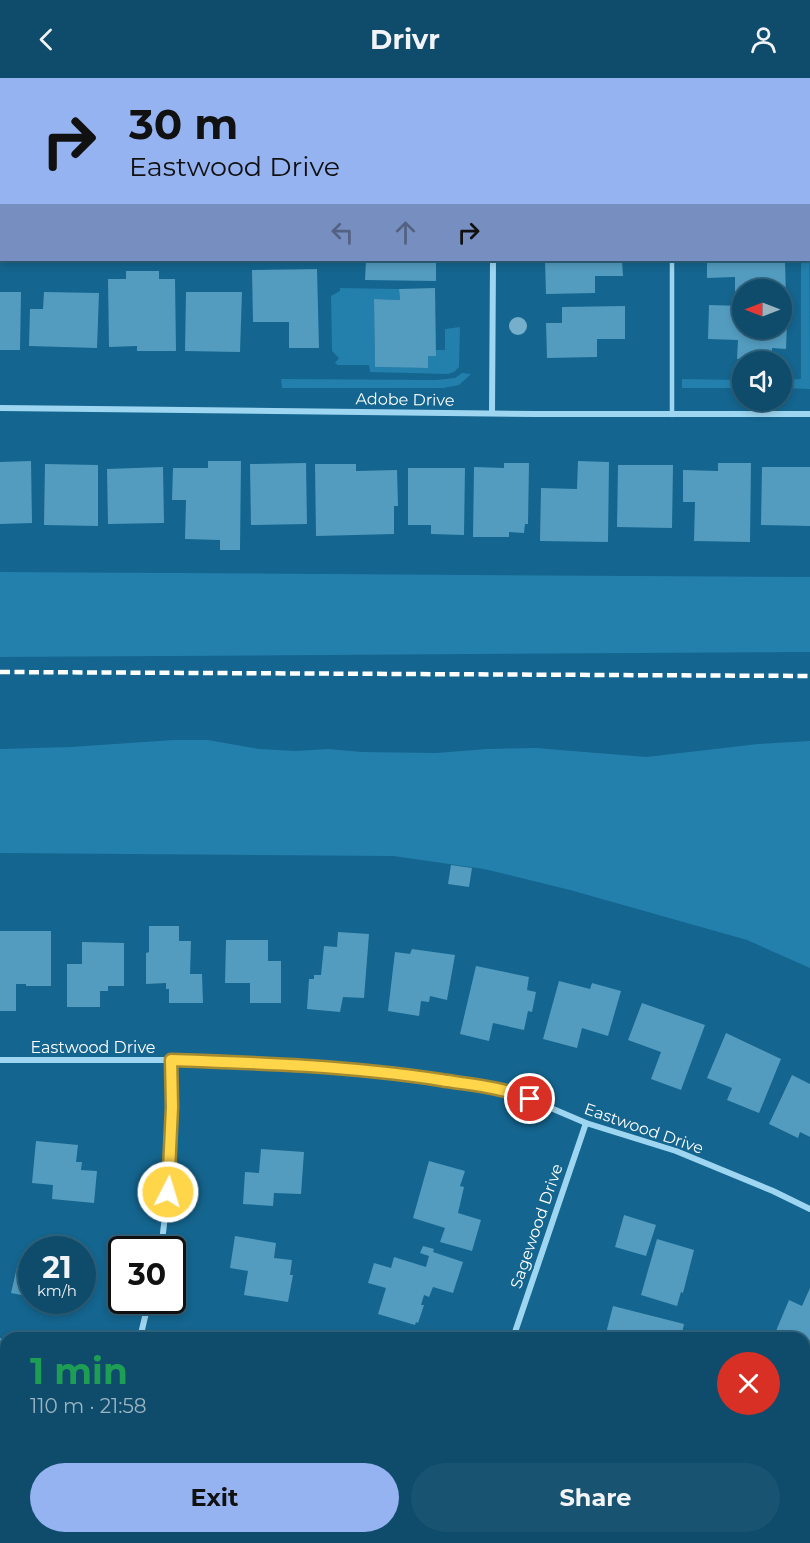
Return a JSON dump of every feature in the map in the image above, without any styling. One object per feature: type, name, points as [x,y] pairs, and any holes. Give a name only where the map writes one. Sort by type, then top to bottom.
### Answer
[{"type":"street","points":[[492,413],[493,261]]},
{"type":"street","name":"Adobe Drive","points":[[0,408],[810,414]]},
{"type":"street","name":"Eastwood Drive","points":[[0,1060],[171,1060],[283,1064],[394,1072],[511,1091],[586,1124],[676,1151],[810,1209]]},
{"type":"street","points":[[163,1236],[170,1173],[171,1060]]},
{"type":"street","name":"Sagewood Drive","points":[[515,1332],[586,1124]]},
{"type":"street","points":[[141,1332],[146,1314]]},
{"type":"lane","points":[[672,261],[672,414]]},
{"type":"shaded area","points":[[801,261],[810,261],[810,389],[792,388],[792,379],[801,379]]},
{"type":"shaded area","points":[[340,288],[399,289],[400,300],[374,299],[375,367],[428,368],[428,356],[435,356],[436,350],[445,350],[445,329],[460,327],[459,367],[448,374],[370,372],[369,365],[338,365],[335,363],[339,358],[332,351],[331,296],[340,291]]},
{"type":"shaded area","points":[[462,373],[471,374],[459,385],[443,388],[282,388],[281,379],[436,380],[455,378]]},
{"type":"shaded area","points":[[682,379],[732,380],[732,388],[682,388]]},
{"type":"shaded area","points":[[0,572],[810,577],[810,652],[0,657]]},
{"type":"shaded area","points":[[208,740],[259,749],[296,751],[328,749],[436,753],[536,748],[646,757],[758,744],[810,741],[810,968],[747,940],[570,890],[484,869],[393,856],[0,853],[0,749]]},
{"type":"building","points":[[366,261],[436,261],[436,281],[365,280]]},
{"type":"building","points":[[545,261],[622,261],[623,276],[595,276],[595,293],[546,294]]},
{"type":"building","points":[[707,261],[785,262],[786,279],[735,279],[735,277],[707,278]]},
{"type":"building","points":[[317,269],[319,348],[289,348],[289,322],[253,322],[252,270]]},
{"type":"building","points":[[126,271],[159,271],[159,279],[175,279],[176,351],[137,351],[137,346],[109,347],[108,279],[126,279]]},
{"type":"building","points":[[435,288],[436,356],[428,356],[428,368],[375,367],[374,299],[400,300],[399,289]]},
{"type":"building","points":[[0,292],[21,292],[20,350],[0,350]]},
{"type":"building","points":[[44,292],[99,293],[97,348],[29,346],[30,309],[43,309]]},
{"type":"building","points":[[186,292],[242,292],[240,352],[185,351]]},
{"type":"building","points":[[709,305],[732,306],[732,339],[786,339],[786,349],[737,351],[738,340],[708,339]]},
{"type":"building","points":[[625,306],[625,339],[597,339],[597,357],[547,358],[546,323],[562,323],[562,307]]},
{"type":"building","points":[[31,461],[32,523],[0,524],[0,462]]},
{"type":"building","points":[[208,461],[241,461],[240,550],[220,550],[220,540],[185,539],[186,500],[172,500],[173,468],[208,468]]},
{"type":"building","points":[[578,461],[609,462],[608,542],[540,541],[541,488],[577,489]]},
{"type":"building","points":[[306,463],[307,524],[251,525],[250,464]]},
{"type":"building","points":[[504,463],[529,463],[528,524],[525,524],[524,533],[509,532],[509,537],[473,537],[474,467],[504,468]]},
{"type":"building","points":[[718,463],[751,463],[750,542],[694,541],[695,502],[683,502],[683,470],[718,471]]},
{"type":"building","points":[[45,464],[98,465],[98,526],[44,525]]},
{"type":"building","points":[[315,464],[356,464],[356,471],[397,470],[398,506],[394,506],[394,534],[316,536]]},
{"type":"building","points":[[618,465],[673,465],[672,528],[617,527]]},
{"type":"building","points":[[163,467],[164,523],[108,524],[107,469]]},
{"type":"building","points":[[762,467],[810,467],[810,526],[761,525]]},
{"type":"building","points":[[408,468],[465,468],[464,535],[431,534],[431,525],[408,525]]},
{"type":"building","points":[[451,865],[472,868],[469,887],[448,884]]},
{"type":"building","points":[[149,926],[179,926],[179,941],[191,941],[190,974],[202,974],[203,1003],[169,1003],[169,989],[166,989],[166,983],[146,984]]},
{"type":"building","points":[[0,931],[51,931],[51,986],[16,984],[16,1011],[0,1011]]},
{"type":"building","points":[[338,932],[369,934],[364,998],[343,997],[340,1012],[307,1009],[309,979],[314,979],[314,975],[321,975],[324,946],[337,947]]},
{"type":"building","points":[[226,940],[268,940],[268,961],[281,961],[281,1003],[250,1003],[250,983],[225,983]]},
{"type":"building","points":[[82,942],[124,943],[124,986],[108,986],[108,991],[100,991],[100,1007],[67,1007],[67,964],[82,964]]},
{"type":"building","points":[[412,949],[455,955],[447,1000],[430,996],[429,1002],[421,1001],[419,1016],[388,1011],[395,952],[410,954]]},
{"type":"building","points":[[476,966],[529,977],[527,990],[536,992],[532,1012],[528,1011],[524,1030],[493,1023],[489,1041],[460,1034]]},
{"type":"building","points":[[559,981],[590,989],[592,983],[621,991],[608,1036],[582,1028],[577,1048],[543,1039]]},
{"type":"building","points":[[642,1003],[705,1025],[681,1090],[651,1079],[661,1052],[628,1040]]},
{"type":"building","points":[[726,1033],[781,1059],[759,1113],[727,1100],[732,1088],[707,1078]]},
{"type":"building","points":[[792,1075],[810,1084],[810,1137],[800,1132],[798,1138],[769,1124]]},
{"type":"building","points":[[36,1141],[78,1145],[76,1162],[82,1162],[81,1170],[97,1171],[94,1203],[52,1199],[53,1185],[32,1183]]},
{"type":"building","points":[[261,1149],[304,1152],[301,1194],[274,1193],[273,1206],[243,1204],[245,1172],[259,1173]]},
{"type":"building","points":[[429,1161],[465,1171],[460,1186],[464,1187],[458,1213],[481,1220],[472,1251],[440,1242],[445,1228],[413,1218]]},
{"type":"building","points":[[624,1215],[656,1225],[646,1256],[615,1247]]},
{"type":"building","points":[[235,1236],[276,1243],[274,1258],[292,1260],[290,1275],[293,1275],[288,1302],[244,1295],[248,1271],[230,1268]]},
{"type":"building","points":[[657,1239],[694,1250],[683,1293],[681,1292],[677,1306],[641,1295]]},
{"type":"building","points":[[423,1246],[434,1249],[433,1252],[463,1262],[453,1293],[433,1287],[429,1297],[424,1295],[421,1305],[424,1305],[418,1323],[416,1322],[415,1325],[378,1314],[386,1288],[368,1283],[374,1263],[391,1268],[394,1257],[426,1267],[429,1256],[420,1253]]},
{"type":"building","points":[[18,1263],[18,1294],[11,1293]]},
{"type":"building","points":[[810,1288],[810,1332],[776,1332],[789,1300],[802,1306]]},
{"type":"building","points":[[613,1306],[684,1324],[682,1332],[606,1332]]},
{"type":"railway","points":[[0,672],[810,676]]},
{"type":"route","points":[[168,1192],[172,1107],[171,1060],[283,1064],[394,1072],[511,1091],[530,1099]]}]
